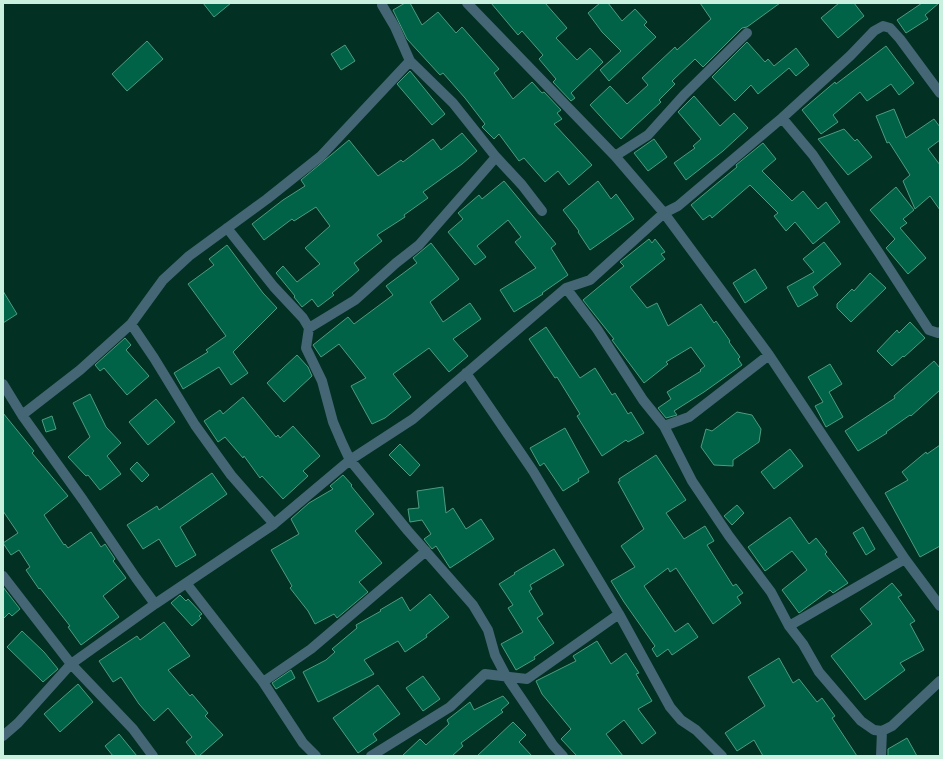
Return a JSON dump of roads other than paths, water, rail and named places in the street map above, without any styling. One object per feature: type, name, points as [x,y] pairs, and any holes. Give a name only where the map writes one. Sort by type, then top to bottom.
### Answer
[{"type":"street","points":[[467,3],[615,156],[664,213],[769,355],[905,559],[940,606]]},
{"type":"street","points":[[382,4],[395,27],[410,61],[453,103],[542,211]]},
{"type":"street","points":[[3,736],[18,723],[71,664],[155,604],[274,524],[350,460],[413,419],[566,288],[590,280],[664,213],[678,206],[782,118],[850,56],[874,31],[883,26],[890,28],[900,39],[940,93]]},
{"type":"street","points":[[615,156],[648,135],[684,95],[747,33]]},
{"type":"street","points":[[22,415],[80,370],[131,324],[163,280],[189,256],[267,199],[320,156],[410,61]]},
{"type":"street","points":[[782,118],[813,155],[929,330],[938,333],[940,332]]},
{"type":"street","points":[[309,328],[355,300],[396,263],[420,245],[496,157]]},
{"type":"street","points":[[227,228],[274,286],[304,318],[309,328],[306,348],[322,381],[333,422],[350,460],[473,605],[488,630],[495,655],[506,676],[553,745],[563,756]]},
{"type":"street","points":[[566,288],[596,329],[643,400],[664,426],[692,481],[729,536],[771,592],[789,626],[803,644],[819,672],[861,721],[874,730],[882,731],[892,726],[940,681]]},
{"type":"street","points":[[131,324],[154,358],[195,425],[230,475],[274,524]]},
{"type":"street","points":[[664,426],[689,417],[769,355]]},
{"type":"street","points":[[466,373],[533,471],[619,614],[670,707],[682,720],[696,730],[722,756]]},
{"type":"street","points":[[3,384],[22,415],[155,604]]},
{"type":"street","points":[[263,682],[311,649],[426,551]]},
{"type":"street","points":[[789,626],[905,559]]},
{"type":"street","points":[[3,576],[71,664],[133,730],[153,756]]},
{"type":"street","points":[[186,583],[263,682],[303,743],[316,756]]},
{"type":"street","points":[[371,756],[450,707],[485,674],[527,679],[619,614]]},
{"type":"street","points":[[881,756],[882,731]]}]
